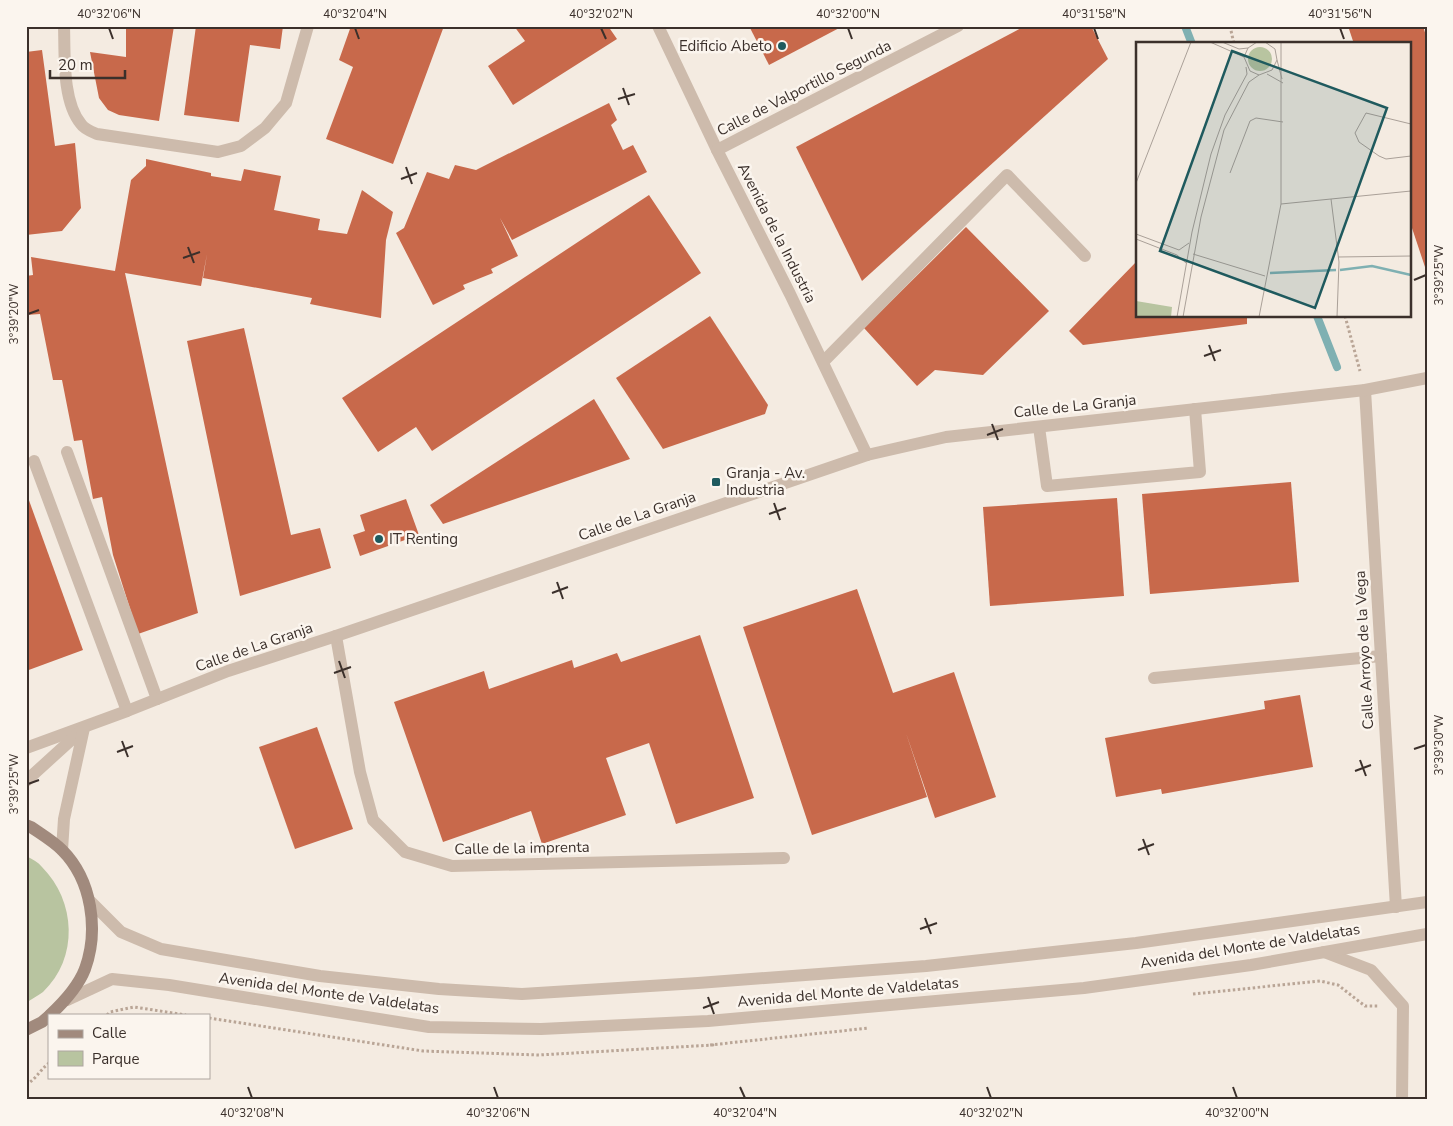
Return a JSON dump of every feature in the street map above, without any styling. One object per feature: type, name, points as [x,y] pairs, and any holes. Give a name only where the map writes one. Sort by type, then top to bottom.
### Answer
[{"type":"main road","points":[[26,825],[62,850],[79,874],[90,900],[92,936],[85,970],[67,1000],[51,1014]]},
{"type":"main road","points":[[26,1030],[48,1017]]},
{"type":"street","points":[[64,26],[70,104],[81,125],[97,134],[218,152],[241,146],[266,128],[286,103],[308,26]]},
{"type":"street","name":"Avenida de la Industria","points":[[658,26],[867,455]]},
{"type":"street","name":"Calle de Valportillo Segunda","points":[[717,150],[958,26]]},
{"type":"street","points":[[823,362],[1007,175],[1085,256]]},
{"type":"street","name":"Calle de La Granja","points":[[26,747],[127,712],[228,671],[867,455],[946,437],[1366,390],[1427,378]]},
{"type":"street","name":"Calle Arroyo de la Vega","points":[[1366,390],[1396,907]]},
{"type":"street","points":[[1039,427],[1047,486],[1200,472],[1195,409]]},
{"type":"street","points":[[67,452],[157,700]]},
{"type":"street","points":[[34,461],[127,712]]},
{"type":"street","name":"Calle de la imprenta","points":[[336,636],[360,772],[373,820],[405,852],[452,866],[784,858]]},
{"type":"street","points":[[1154,678],[1380,656]]},
{"type":"street","points":[[26,781],[84,728]]},
{"type":"street","points":[[62,850],[64,819],[84,728]]},
{"type":"street","name":"Avenida del Monte de Valdelatas","points":[[90,900],[121,932],[161,949],[320,976],[439,989],[522,994],[926,966],[1136,943],[1427,902]]},
{"type":"street","name":"Avenida del Monte de Valdelatas","points":[[67,1000],[112,979],[169,985],[429,1026],[541,1029],[708,1021],[1084,988],[1251,965],[1427,934]]},
{"type":"street","points":[[1324,952],[1372,970],[1403,1006],[1402,1100]]},
{"type":"path","points":[[1230,26],[1234,42]]},
{"type":"path","points":[[1346,318],[1366,390]]},
{"type":"path","points":[[108,1014],[134,1007],[180,1014]]},
{"type":"path","points":[[210,1018],[343,1038]]},
{"type":"path","points":[[26,1086],[36,1079],[42,1068],[48,1065]]},
{"type":"green space","points":[[26,856],[39,864],[62,896],[69,929],[63,963],[55,978],[43,992],[26,1003]]},
{"type":"building","points":[[126,26],[174,26],[159,121],[119,115],[108,110],[99,98],[90,52],[126,57]]},
{"type":"building","points":[[196,26],[283,26],[280,49],[250,45],[239,122],[184,115]]},
{"type":"building","points":[[351,26],[444,26],[393,164],[326,139],[353,67],[339,60]]},
{"type":"building","points":[[514,26],[608,26],[617,39],[513,105],[488,66],[525,41]]},
{"type":"building","name":"Edificio Abeto","points":[[749,26],[843,26],[769,65]]},
{"type":"building","points":[[1025,26],[1091,26],[1108,59],[862,281],[796,147]]},
{"type":"building","points":[[1348,26],[1423,26],[1427,39],[1427,273],[1410,222],[1410,42],[1353,42]]},
{"type":"building","points":[[42,50],[55,146],[75,143],[81,208],[62,231],[26,235],[26,52]]},
{"type":"building","points":[[609,103],[617,120],[611,125],[623,150],[633,145],[647,172],[512,240],[500,218],[518,256],[491,269],[493,273],[463,285],[465,289],[433,305],[396,233],[404,228],[427,172],[449,179],[455,165],[476,170]]},
{"type":"building","points":[[146,159],[211,173],[211,176],[241,181],[244,169],[281,176],[274,210],[320,219],[318,230],[347,234],[362,190],[393,212],[386,240],[381,318],[310,304],[312,298],[203,278],[207,254],[201,286],[125,273],[198,613],[138,634],[113,555],[102,497],[93,499],[82,440],[74,441],[62,380],[53,380],[40,314],[26,315],[26,276],[33,275],[31,257],[115,271],[131,180],[146,166]]},
{"type":"building","points":[[649,195],[701,273],[432,451],[416,427],[378,452],[342,398]]},
{"type":"building","points":[[966,227],[1049,311],[983,375],[935,370],[917,386],[864,328]]},
{"type":"building","points":[[1136,262],[1136,318],[1247,318],[1247,324],[1083,345],[1069,331]]},
{"type":"building","points":[[710,316],[768,405],[765,414],[663,449],[616,378]]},
{"type":"building","points":[[244,328],[291,535],[320,528],[331,568],[240,596],[187,341]]},
{"type":"building","points":[[594,399],[630,459],[443,524],[430,505]]},
{"type":"building","points":[[1291,482],[1299,582],[1150,594],[1142,494]]},
{"type":"building","points":[[26,492],[83,650],[26,671]]},
{"type":"building","points":[[1117,498],[1124,596],[990,606],[983,507]]},
{"type":"building","points":[[406,499],[419,535],[360,556],[353,535],[365,531],[360,515]]},
{"type":"building","points":[[857,589],[893,693],[954,672],[996,797],[935,818],[906,733],[927,797],[812,835],[743,627]]},
{"type":"building","points":[[700,635],[754,798],[676,824],[649,743],[606,758],[626,815],[542,844],[531,811],[443,842],[394,702],[484,671],[489,689],[572,660],[574,668],[617,653],[621,662]]},
{"type":"building","points":[[1300,695],[1313,767],[1162,794],[1161,789],[1116,797],[1105,738],[1265,709],[1264,701]]},
{"type":"building","points":[[317,727],[353,829],[295,849],[259,747]]},
{"type":"waterway","points":[[1185,26],[1191,42]]},
{"type":"waterway","points":[[1318,318],[1337,367]]},
{"type":"place","name":"Edificio Abeto","points":[[782,46]]},
{"type":"place","name":"Granja - Av. Industria","points":[[716,482]]},
{"type":"place","name":"IT Renting","points":[[379,539]]}]
